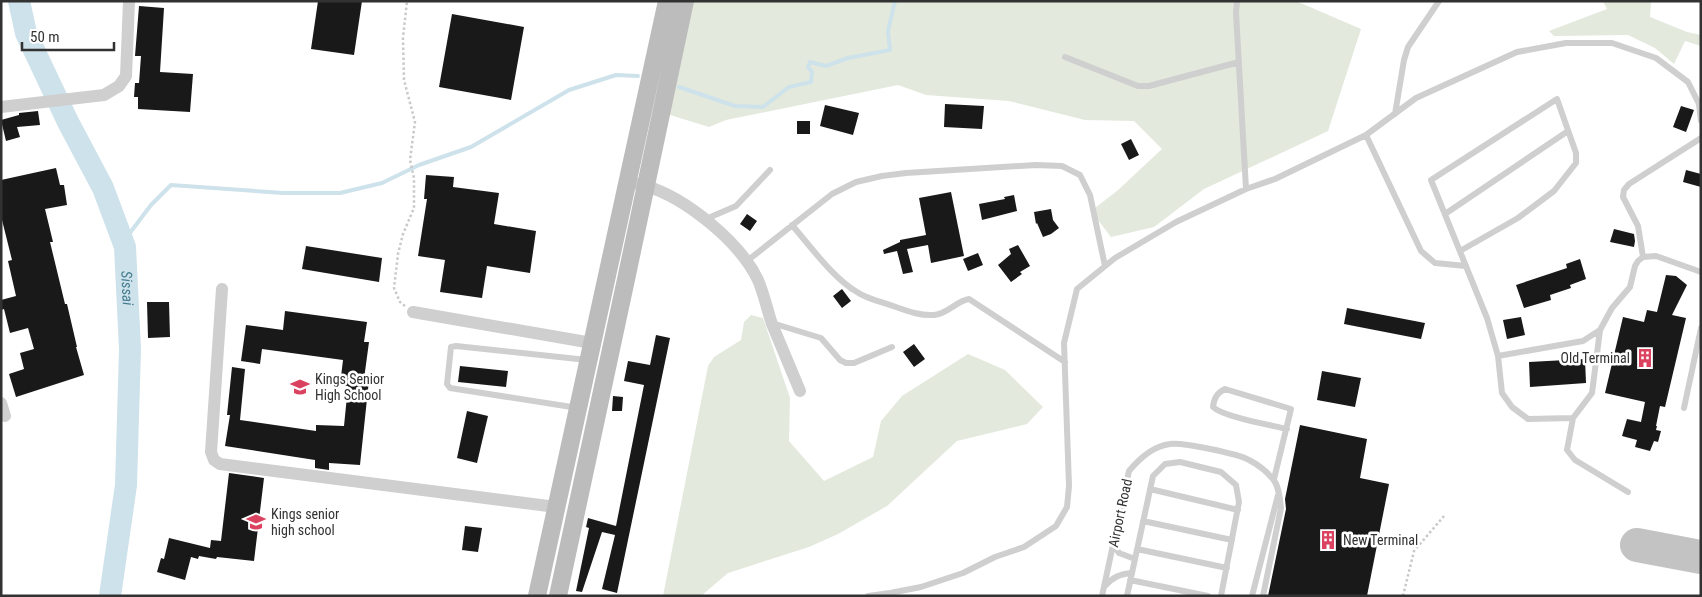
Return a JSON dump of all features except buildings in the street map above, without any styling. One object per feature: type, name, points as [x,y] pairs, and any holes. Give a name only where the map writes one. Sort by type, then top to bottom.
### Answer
[{"type":"street","points":[[1,107],[104,95],[118,86],[126,76],[129,1]]},
{"type":"street","points":[[537,596],[667,1]]},
{"type":"street","points":[[558,596],[685,1]]},
{"type":"street","points":[[627,182],[647,186],[668,195],[706,219],[726,236],[747,261],[758,279],[772,323],[800,391]]},
{"type":"street","points":[[222,289],[211,452],[214,460],[220,464],[556,507]]},
{"type":"street","points":[[413,312],[592,343]]},
{"type":"street","points":[[1,402],[5,416]]},
{"type":"lane","points":[[1236,1],[1246,189]]},
{"type":"lane","points":[[1395,114],[1408,47],[1439,1]]},
{"type":"lane","points":[[868,596],[921,587],[962,573],[995,557],[1024,547],[1056,526],[1067,507],[1069,486],[1064,343],[1077,289],[1114,258],[1176,222],[1246,189],[1275,179],[1366,135],[1416,98],[1517,52],[1566,43],[1612,43],[1656,58],[1688,82],[1699,104],[1701,121]]},
{"type":"lane","points":[[1065,57],[1138,86],[1149,86],[1239,62]]},
{"type":"lane","points":[[1460,251],[1518,218],[1554,191],[1576,163],[1576,153],[1557,99],[1431,180],[1487,318],[1498,356],[1502,392],[1512,407],[1528,419],[1573,418]]},
{"type":"lane","points":[[1445,214],[1568,131]]},
{"type":"lane","points":[[1366,135],[1421,251],[1435,263],[1466,266]]},
{"type":"lane","points":[[1643,257],[1638,226],[1624,197],[1624,190],[1629,184],[1701,138]]},
{"type":"lane","points":[[747,261],[832,194],[856,182],[906,173],[1036,165],[1062,166],[1080,175],[1090,195],[1105,266]]},
{"type":"lane","points":[[706,219],[736,206],[770,170]]},
{"type":"lane","points":[[792,225],[840,278],[857,293],[924,316],[937,315],[948,311],[962,300],[969,299],[1065,362]]},
{"type":"lane","points":[[1628,492],[1575,460],[1567,450],[1573,418],[1592,393],[1600,330],[1612,308],[1630,287],[1635,266],[1643,257],[1656,256],[1701,272]]},
{"type":"lane","points":[[772,323],[821,338],[840,360],[846,363],[854,363],[892,347]]},
{"type":"lane","points":[[1684,408],[1701,328]]},
{"type":"lane","points":[[1498,356],[1583,342],[1600,330]]},
{"type":"lane","points":[[578,408],[450,388],[446,384],[451,347],[588,360]]},
{"type":"lane","points":[[1263,596],[1281,508],[1274,480],[1291,409],[1225,389],[1218,392],[1213,407],[1216,410],[1286,429]]},
{"type":"lane","name":"Airport Road","points":[[1102,596],[1129,471],[1139,459],[1155,449],[1169,444],[1187,444],[1247,459],[1274,480]]},
{"type":"lane","points":[[1127,596],[1153,476],[1165,464],[1180,462],[1221,472],[1236,485],[1240,502],[1221,596]]},
{"type":"lane","points":[[1150,489],[1238,510]]},
{"type":"lane","points":[[1252,596],[1278,495]]},
{"type":"lane","points":[[1143,521],[1232,540]]},
{"type":"lane","points":[[1117,528],[1113,544],[1120,553],[1135,559]]},
{"type":"lane","points":[[1137,549],[1227,568]]},
{"type":"lane","points":[[1102,596],[1104,587],[1113,578],[1124,573],[1208,596]]},
{"type":"path","points":[[407,1],[403,38],[404,80],[415,122],[410,160],[414,178],[414,208],[403,234],[398,254],[394,288],[400,302],[413,312]]},
{"type":"path","points":[[1404,596],[1414,551],[1444,516]]},
{"type":"shaded area","points":[[691,1],[1296,1],[1361,29],[1328,131],[1204,189],[1154,227],[1111,237],[1091,211],[1117,191],[1162,149],[1134,121],[1085,120],[1009,101],[926,95],[898,85],[726,120],[709,127],[667,114]]},
{"type":"shaded area","points":[[1603,1],[1651,1],[1650,17],[1687,32],[1701,35],[1701,46],[1685,41],[1674,64],[1655,48],[1628,35],[1554,36],[1549,31],[1607,9]]},
{"type":"shaded area","points":[[751,315],[763,318],[790,398],[789,441],[824,481],[873,457],[881,421],[902,396],[968,354],[1005,370],[1043,407],[1027,424],[957,441],[887,506],[838,534],[809,547],[728,573],[701,596],[663,596],[708,366],[714,357],[741,340],[744,322]]},
{"type":"waterway","name":"Sissai","points":[[19,1],[26,33],[68,122],[103,188],[125,247],[130,349],[126,485],[110,596]]},
{"type":"waterway","points":[[679,87],[735,106],[763,107],[789,87],[811,82],[812,72],[808,67],[810,62],[826,66],[848,58],[890,50],[888,31],[895,1]]},
{"type":"waterway","points":[[123,242],[151,205],[171,185],[283,193],[340,193],[382,183],[419,165],[471,147],[569,90],[616,75],[638,76]]},
{"type":"taxiway","points":[[1637,545],[1701,557]]},
{"type":"place","name":"Old Terminal","points":[[1645,358]]},
{"type":"place","name":"Kings Senior High School","points":[[300,387]]},
{"type":"place","name":"Kings senior high school","points":[[256,522]]},
{"type":"place","name":"New Terminal","points":[[1328,540]]}]
